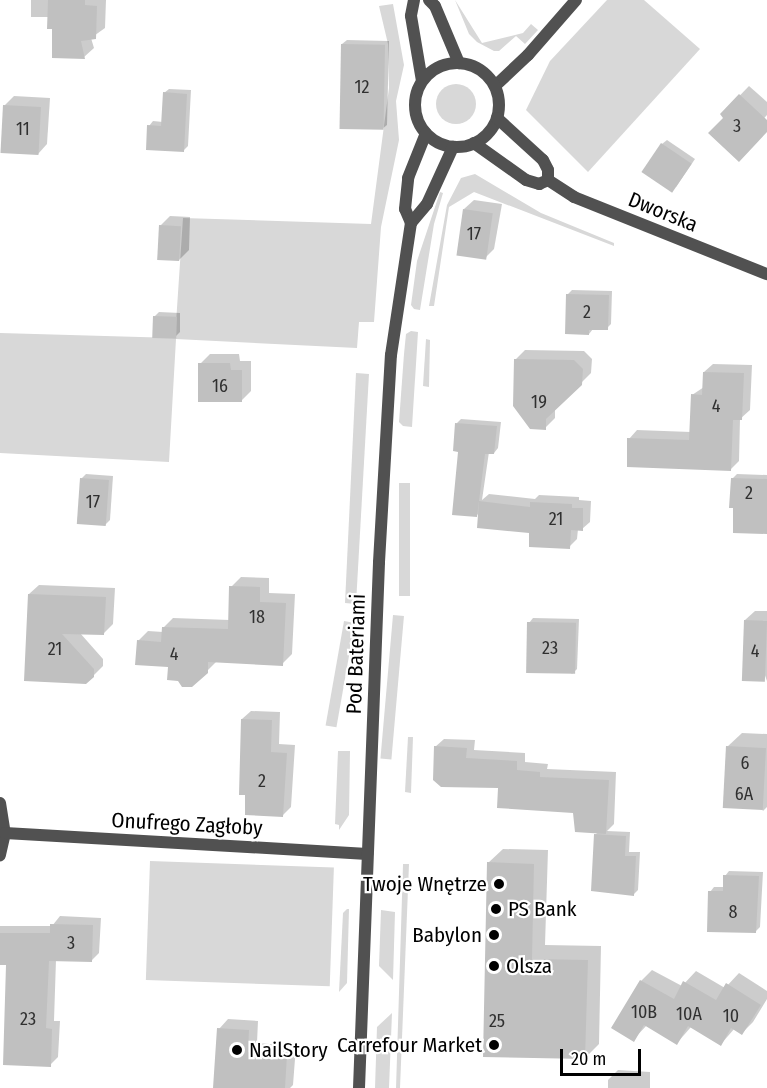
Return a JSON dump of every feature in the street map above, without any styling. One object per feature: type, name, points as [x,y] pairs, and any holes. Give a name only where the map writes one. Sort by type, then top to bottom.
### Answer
[{"type":"street","points":[[414,0],[411,16],[422,81]]},
{"type":"street","points":[[429,0],[435,6],[459,63]]},
{"type":"street","points":[[495,86],[528,55],[576,0]]},
{"type":"street","points":[[459,63],[480,69],[495,86],[499,107],[497,118],[485,136],[474,143],[453,147],[436,141],[426,133],[415,109],[416,96],[422,81],[437,68],[459,63]]},
{"type":"street","points":[[497,118],[543,160],[548,170],[548,180]]},
{"type":"street","name":"Pod Bateriami","points":[[359,1088],[367,854],[391,356],[411,223],[405,209],[408,178],[426,133]]},
{"type":"street","name":"Dworska","points":[[474,143],[526,180],[539,184],[548,180],[574,197],[767,274]]},
{"type":"street","name":"Pod Bateriami","points":[[411,223],[423,212],[453,147]]},
{"type":"street","points":[[0,803],[5,833],[0,855]]},
{"type":"street","name":"Onufrego Zagłoby","points":[[5,833],[367,854]]},
{"type":"shaded area","points":[[455,0],[482,43],[523,33],[531,24],[538,30],[525,44],[516,36],[499,51],[494,51],[477,42],[469,34]]},
{"type":"shaded area","points":[[607,0],[644,0],[700,49],[588,172],[526,110],[550,61]]},
{"type":"shaded area","points":[[393,4],[404,65],[396,101],[399,140],[381,227],[374,322],[359,322],[357,348],[176,339],[169,462],[0,453],[0,333],[175,338],[183,218],[371,224],[389,88],[388,44],[379,6]]},
{"type":"shaded area","points":[[456,84],[464,85],[470,90],[475,96],[475,112],[470,118],[464,123],[456,124],[448,123],[442,118],[437,112],[436,104],[437,96],[442,90],[448,85]]},
{"type":"shaded area","points":[[475,174],[541,213],[614,243],[614,246],[474,192],[449,207],[434,306],[429,306],[447,205],[461,178]]},
{"type":"shaded area","points":[[440,192],[443,193],[434,224],[420,310],[414,309],[411,305],[417,261]]},
{"type":"shaded area","points":[[411,331],[418,332],[412,427],[403,426],[399,422],[406,334]]},
{"type":"shaded area","points":[[426,339],[430,340],[429,387],[423,386]]},
{"type":"shaded area","points":[[356,373],[369,374],[356,604],[345,603]]},
{"type":"shaded area","points":[[399,483],[410,483],[410,596],[399,596]]},
{"type":"shaded area","points":[[393,615],[404,616],[391,759],[380,758]]},
{"type":"shaded area","points":[[344,621],[355,623],[336,727],[326,725]]},
{"type":"shaded area","points":[[408,737],[413,737],[411,793],[405,792]]},
{"type":"shaded area","points":[[338,751],[350,751],[349,815],[339,830],[339,825],[335,824]]},
{"type":"shaded area","points":[[150,861],[334,867],[330,986],[146,980]]},
{"type":"shaded area","points":[[403,864],[409,864],[400,1088],[396,1088]]},
{"type":"shaded area","points":[[349,909],[347,983],[339,992],[343,913]]},
{"type":"shaded area","points":[[381,910],[395,912],[393,980],[379,966]]},
{"type":"shaded area","points":[[392,1013],[389,1088],[375,1088],[377,1027]]},
{"type":"building","points":[[48,0],[85,0],[85,5],[97,6],[96,39],[81,41],[85,59],[52,58],[52,29],[47,29]]},
{"type":"building","points":[[341,44],[385,45],[384,130],[340,129]]},
{"type":"building","points":[[163,92],[187,94],[184,152],[146,150],[147,125],[161,126]]},
{"type":"building","points":[[739,94],[767,120],[767,132],[739,162],[708,133],[723,118],[720,114]]},
{"type":"building","points":[[3,105],[41,107],[38,155],[0,153]]},
{"type":"building","points":[[661,143],[692,164],[672,193],[641,172]]},
{"type":"building","points":[[463,209],[493,213],[486,260],[456,256]]},
{"type":"building","points":[[159,225],[181,226],[179,261],[157,260]]},
{"type":"building","points":[[566,294],[609,295],[608,330],[589,330],[589,335],[565,334]]},
{"type":"building","points":[[153,316],[177,317],[176,339],[152,338]]},
{"type":"building","points":[[514,359],[574,360],[583,369],[582,385],[546,419],[546,430],[530,429],[513,406]]},
{"type":"building","points":[[198,363],[230,363],[231,370],[242,370],[242,402],[198,402]]},
{"type":"building","points":[[703,372],[744,373],[742,420],[733,420],[731,471],[627,467],[627,438],[689,440],[691,394],[702,395]]},
{"type":"building","points":[[455,423],[497,426],[494,454],[485,454],[477,517],[452,515],[458,452],[453,451]]},
{"type":"building","points":[[80,478],[109,480],[106,526],[77,524]]},
{"type":"building","points":[[731,478],[767,479],[767,534],[733,533],[733,508],[729,508]]},
{"type":"building","points":[[479,501],[530,507],[530,502],[572,504],[572,508],[583,508],[583,531],[571,530],[570,549],[529,547],[529,533],[477,528]]},
{"type":"building","points":[[229,586],[260,587],[260,602],[286,603],[283,666],[208,662],[208,673],[192,687],[182,687],[178,681],[167,680],[168,667],[135,665],[137,640],[161,642],[162,627],[228,629]]},
{"type":"building","points":[[28,594],[106,597],[104,635],[62,634],[94,669],[94,677],[86,684],[24,681]]},
{"type":"building","points":[[744,620],[767,621],[765,682],[742,681]]},
{"type":"building","points":[[527,622],[576,623],[575,674],[526,673]]},
{"type":"building","points":[[241,719],[272,720],[271,752],[287,753],[283,817],[245,815],[245,795],[239,795]]},
{"type":"building","points":[[434,746],[467,748],[466,758],[517,761],[517,770],[540,772],[540,777],[609,780],[606,834],[575,832],[573,813],[497,808],[498,788],[441,787],[433,780]]},
{"type":"building","points":[[726,746],[766,748],[763,810],[723,808]]},
{"type":"building","points":[[594,834],[626,836],[625,856],[636,856],[634,896],[591,891]]},
{"type":"building","points":[[487,862],[534,864],[532,959],[588,960],[585,1059],[483,1057]]},
{"type":"building","points":[[723,875],[759,876],[756,933],[707,932],[708,891],[723,891]]},
{"type":"building","points":[[50,924],[93,925],[92,962],[49,961],[46,1028],[52,1029],[51,1067],[3,1065],[6,965],[0,965],[0,933],[50,933]]},
{"type":"building","points":[[640,980],[674,999],[683,981],[716,1000],[726,983],[761,1005],[742,1035],[731,1028],[721,1046],[688,1026],[677,1045],[644,1025],[634,1042],[611,1028]]},
{"type":"building","points":[[217,1028],[249,1030],[248,1052],[287,1055],[285,1088],[213,1088]]},
{"type":"place","name":"Twoje Wnętrze","points":[[499,884]]},
{"type":"place","name":"PS Bank","points":[[496,909]]},
{"type":"place","name":"Babylon","points":[[494,935]]},
{"type":"place","name":"Olsza","points":[[494,966]]},
{"type":"place","name":"Carrefour Market","points":[[494,1045]]},
{"type":"place","name":"NailStory","points":[[237,1050]]}]
